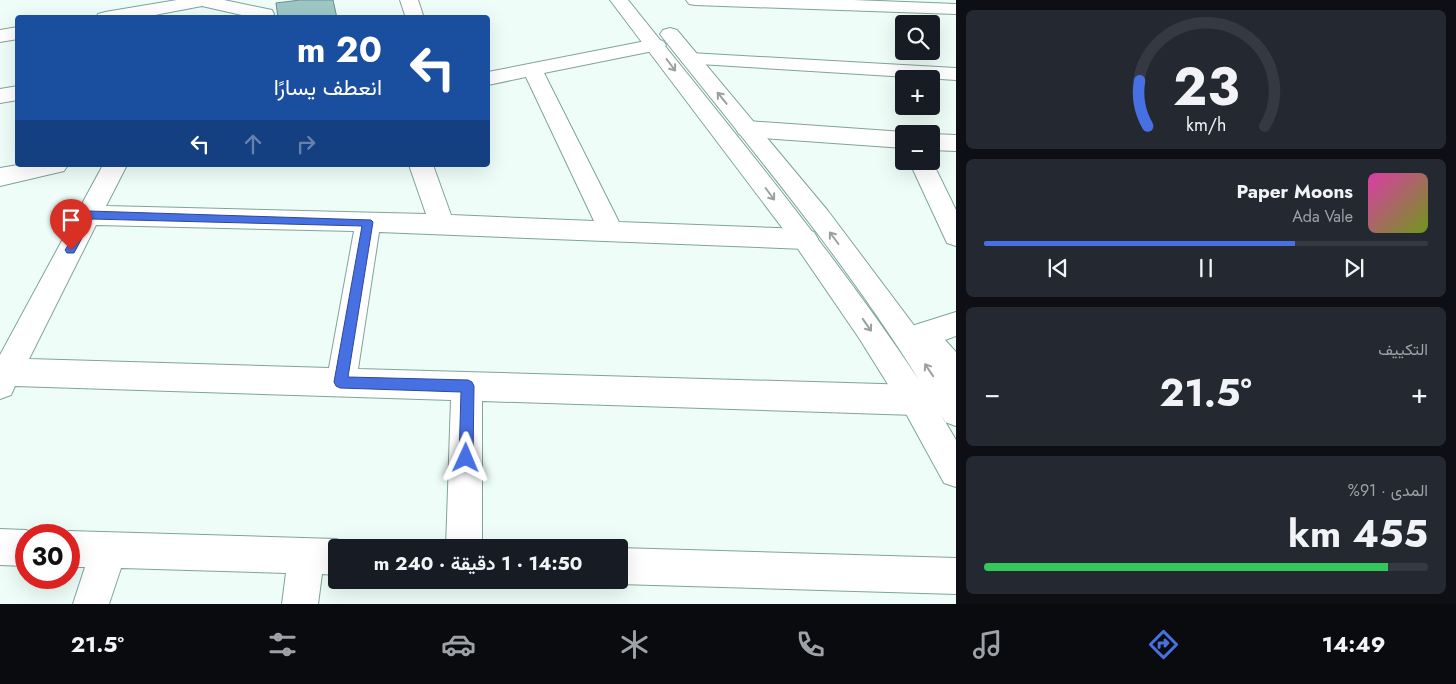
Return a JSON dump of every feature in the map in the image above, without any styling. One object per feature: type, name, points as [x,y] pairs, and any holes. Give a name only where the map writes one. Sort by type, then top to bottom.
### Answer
[{"type":"street","points":[[409,0],[414,15]]},
{"type":"street","points":[[619,0],[656,45],[805,240],[870,329],[915,400],[956,471]]},
{"type":"street","points":[[642,0],[916,337],[956,372]]},
{"type":"street","points":[[695,0],[950,10]]},
{"type":"street","points":[[122,15],[202,1],[268,12]]},
{"type":"street","points":[[0,36],[15,34]]},
{"type":"street","points":[[490,78],[656,45]]},
{"type":"street","points":[[690,58],[956,74]]},
{"type":"street","points":[[532,69],[612,232]]},
{"type":"street","points":[[0,96],[15,94]]},
{"type":"street","points":[[747,129],[895,139]]},
{"type":"street","points":[[940,143],[956,144]]},
{"type":"street","points":[[0,176],[46,167]]},
{"type":"street","points":[[114,167],[4,379],[340,382],[915,400]]},
{"type":"street","points":[[422,167],[442,225]]},
{"type":"street","points":[[924,170],[956,236]]},
{"type":"street","points":[[89,215],[368,222],[805,240]]},
{"type":"street","points":[[340,382],[368,222]]},
{"type":"street","points":[[916,337],[956,324]]},
{"type":"street","points":[[916,337],[956,411]]},
{"type":"street","points":[[464,539],[468,386]]},
{"type":"street","points":[[0,547],[15,548]]},
{"type":"street","points":[[80,549],[322,557],[300,604]]},
{"type":"street","points":[[92,604],[109,550]]},
{"type":"street","points":[[628,566],[956,576]]},
{"type":"building","points":[[300,0],[333,0],[336,15],[278,15],[276,3]]},
{"type":"route","points":[[71,250],[89,215],[368,222],[340,382],[468,386],[466,458]]}]
